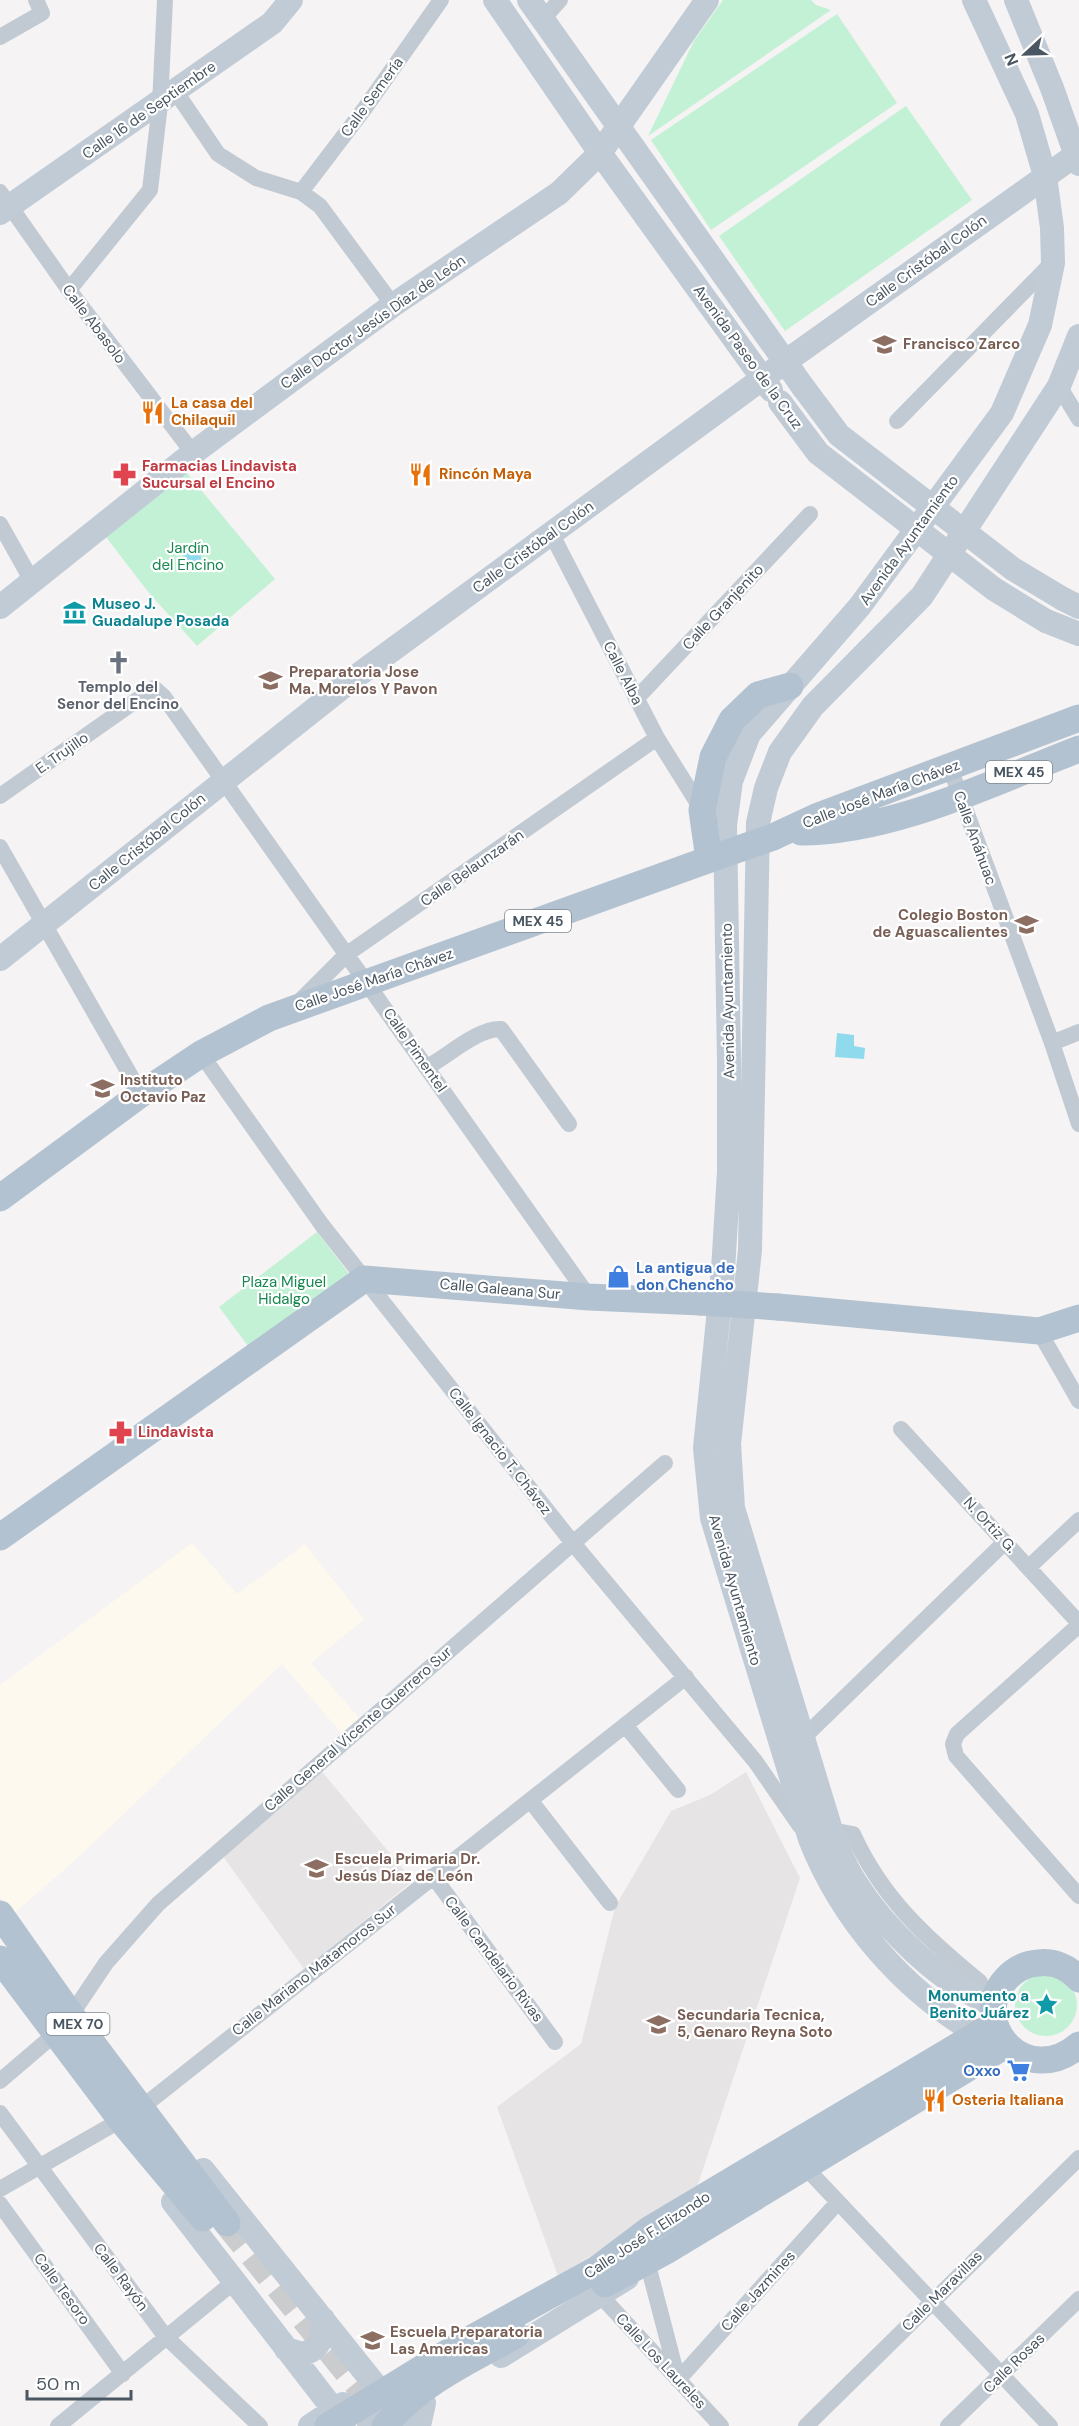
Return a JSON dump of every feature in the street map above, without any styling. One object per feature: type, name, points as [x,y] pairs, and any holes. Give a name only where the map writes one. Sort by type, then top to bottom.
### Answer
[{"type":"main road","name":"Calle 16 de Septiembre","points":[[3,204],[168,98],[273,23],[291,0]]},
{"type":"main road","name":"Avenida Paseo de la Cruz","points":[[495,0],[600,153],[818,453],[994,589],[1046,621],[1079,634]]},
{"type":"main road","name":"Calle Doctor Jesús Díaz de León","points":[[0,607],[193,453],[393,305],[559,193],[600,153],[707,0]]},
{"type":"main road","name":"Avenida Ayuntamiento","points":[[974,0],[1027,114],[1045,176],[1052,228],[1053,262],[1040,325],[1002,413],[860,606],[749,734],[731,781],[724,825],[729,1172],[723,1270],[705,1448],[712,1518],[820,1835],[880,1914],[932,1967],[967,1992],[991,2021]]},
{"type":"main road","points":[[1016,0],[1078,157]]},
{"type":"main road","name":"Avenida Paseo de la Cruz","points":[[536,10],[839,435],[1013,569],[1071,603]]},
{"type":"main road","name":"Calle Cristóbal Colón","points":[[0,959],[354,678],[785,362],[1045,176],[1078,157]]},
{"type":"main road","name":"Avenida Ayuntamiento","points":[[991,2021],[963,2025],[917,1988],[861,1932],[836,1896],[821,1868],[820,1835],[804,1737],[733,1508],[729,1444],[750,1250],[758,823],[766,788],[780,752],[813,706],[921,596],[1059,386],[1079,336]]},
{"type":"main road","points":[[711,858],[702,810],[713,757],[732,720],[758,696],[790,686]]},
{"type":"main road","name":"Calle José María Chávez","points":[[0,1198],[141,1094],[201,1054],[260,1022],[295,1007],[368,983],[779,834],[816,817],[1079,718]]},
{"type":"main road","name":"Calle José María Chávez","points":[[779,834],[821,832],[889,821],[1079,749]]},
{"type":"main road","points":[[0,1537],[364,1279]]},
{"type":"main road","name":"Calle Galeana Sur","points":[[364,1279],[589,1297],[778,1307],[1039,1332],[1079,1318]]},
{"type":"main road","name":"MEX 70","points":[[0,1914],[63,2024]]},
{"type":"main road","name":"MEX 70","points":[[0,1959],[63,2024],[221,2228]]},
{"type":"main road","points":[[1076,2052],[1049,2061],[1038,2061],[1015,2053],[991,2021],[997,1992],[1011,1973],[1032,1963],[1056,1964],[1078,1975]]},
{"type":"main road","name":"Calle José F. Elizondo","points":[[383,2418],[465,2342],[657,2258],[806,2168],[991,2021]]},
{"type":"main road","name":"Calle José F. Elizondo","points":[[383,2418],[426,2386],[601,2283],[650,2229],[991,2021]]},
{"type":"main road","name":"MEX 70","points":[[151,2139],[158,2182],[286,2349],[383,2418]]},
{"type":"main road","name":"MEX 70","points":[[151,2139],[189,2153],[323,2319],[383,2418]]},
{"type":"main road","points":[[383,2418],[434,2350],[650,2229]]},
{"type":"main road","points":[[310,2426],[383,2418],[601,2283]]},
{"type":"main road","points":[[286,2349],[302,2354],[316,2348],[322,2336],[323,2319]]},
{"type":"street","points":[[0,37],[42,13],[36,0]]},
{"type":"street","points":[[69,290],[150,190],[168,98],[165,0]]},
{"type":"street","name":"Calle Semería","points":[[301,192],[365,108],[441,0]]},
{"type":"street","points":[[536,10],[560,0]]},
{"type":"street","points":[[168,98],[218,154],[256,178],[301,192],[320,206],[393,305]]},
{"type":"street","name":"Calle Abasolo","points":[[3,204],[193,453]]},
{"type":"street","points":[[897,421],[1053,262]]},
{"type":"street","points":[[1059,386],[1079,419]]},
{"type":"street","name":"Calle Granjenito","points":[[636,699],[810,514]]},
{"type":"street","points":[[0,524],[32,581]]},
{"type":"street","name":"Calle Alba","points":[[551,533],[657,738],[702,810]]},
{"type":"street","name":"Calle Pimentel","points":[[154,688],[164,696],[589,1297]]},
{"type":"street","name":"E. Trujillo","points":[[0,796],[154,688]]},
{"type":"street","name":"Calle Belaunzarán","points":[[295,1007],[347,954],[657,738]]},
{"type":"street","name":"Calle Anáhuac","points":[[950,768],[1052,1043],[1079,1124]]},
{"type":"street","points":[[0,847],[141,1094]]},
{"type":"street","points":[[427,1067],[443,1059],[479,1034],[501,1029],[569,1124]]},
{"type":"street","points":[[1052,1043],[1079,1032]]},
{"type":"street","name":"Calle Ignacio T. Chávez","points":[[201,1054],[322,1225],[572,1542],[755,1761],[820,1835]]},
{"type":"street","points":[[1039,1332],[1079,1401]]},
{"type":"street","name":"N. Ortiz G.","points":[[901,1429],[1079,1624],[957,1734],[953,1744],[956,1756],[1079,1896]]},
{"type":"street","name":"Calle General Vicente Guerrero Sur","points":[[0,2081],[63,2024],[106,1963],[158,1904],[664,1463]]},
{"type":"street","points":[[1029,1567],[1079,1520]]},
{"type":"street","points":[[804,1737],[1005,1542]]},
{"type":"street","name":"Calle Mariano Matamoros Sur","points":[[0,2189],[131,2114],[686,1677]]},
{"type":"street","points":[[625,1725],[678,1790]]},
{"type":"street","points":[[530,1800],[610,1903]]},
{"type":"street","name":"Calle Candelario Rivas","points":[[433,1876],[555,2042]]},
{"type":"street","name":"Calle Rayón","points":[[0,2113],[165,2336],[260,2426]]},
{"type":"street","name":"Calle Maravillas","points":[[806,2426],[1079,2158]]},
{"type":"street","points":[[806,2168],[1050,2426]]},
{"type":"street","name":"Calle Jazmines","points":[[678,2380],[838,2202]]},
{"type":"street","name":"Calle Tesoro","points":[[0,2204],[123,2374]]},
{"type":"street","points":[[657,2258],[678,2380]]},
{"type":"street","points":[[58,2426],[123,2374],[165,2336],[235,2281]]},
{"type":"street","name":"Calle Los Laureles","points":[[601,2283],[678,2380],[722,2426]]},
{"type":"street","name":"Calle Rosas","points":[[948,2426],[1079,2299]]},
{"type":"shaded area","points":[[192,1543],[237,1594],[305,1544],[364,1619],[311,1663],[360,1719],[343,1735],[282,1664],[72,1863],[13,1914],[0,1896],[0,1685]]},
{"type":"shaded area","name":"Escuela Primaria Dr. Jesús Díaz de León","points":[[319,1768],[413,1881],[304,1969],[222,1855]]},
{"type":"shaded area","points":[[746,1772],[800,1878],[695,2193],[558,2276],[497,2107],[581,2044],[615,1907],[671,1811],[710,1795]]},
{"type":"green space","points":[[723,0],[811,0],[816,5],[831,10],[648,136],[694,41]]},
{"type":"green space","points":[[837,14],[897,103],[711,230],[651,140]]},
{"type":"green space","points":[[906,106],[972,200],[785,331],[719,236]]},
{"type":"green space","name":"Jardín del Encino","points":[[186,472],[275,579],[197,646],[149,593],[106,537]]},
{"type":"green space","name":"Plaza Miguel Hidalgo","points":[[317,1232],[350,1275],[251,1350],[219,1307]]},
{"type":"green space","points":[[1040,1974],[1052,1974],[1068,1983],[1075,1993],[1077,2005],[1075,2017],[1068,2027],[1052,2036],[1040,2036],[1029,2031],[1020,2022],[1015,2011],[1015,1999],[1020,1988],[1029,1979]]},
{"type":"water","points":[[192,549],[198,552],[201,558],[198,564],[192,567],[186,564],[183,558],[186,552]]},
{"type":"water","points":[[837,1033],[854,1035],[854,1046],[865,1048],[864,1059],[835,1057]]},
{"type":"tunnel","points":[[227,2223],[385,2418]]},
{"type":"place","name":"Francisco Zarco","points":[[885,344]]},
{"type":"place","name":"La casa del Chilaquil","points":[[153,412]]},
{"type":"place","name":"Rincón Maya","points":[[421,474]]},
{"type":"place","name":"Farmacias Lindavista Sucursal el Encino","points":[[124,475]]},
{"type":"place","name":"Museo J. Guadalupe Posada","points":[[74,613]]},
{"type":"place","name":"Templo del Senor del Encino","points":[[118,663]]},
{"type":"place","name":"Preparatoria Jose Ma. Morelos Y Pavon","points":[[271,681]]},
{"type":"place","name":"Colegio Boston de Aguascalientes","points":[[1026,924]]},
{"type":"place","name":"Instituto Octavio Paz","points":[[102,1089]]},
{"type":"place","name":"La antigua de don Chencho","points":[[618,1277]]},
{"type":"place","name":"Lindavista","points":[[120,1432]]},
{"type":"place","name":"Escuela Primaria Dr. Jesús Díaz de León","points":[[317,1868]]},
{"type":"place","name":"Monumento a Benito Juárez","points":[[1047,2005]]},
{"type":"place","name":"Secundaria Tecnica, 5, Genaro Reyna Soto","points":[[659,2024]]},
{"type":"place","name":"Oxxo","points":[[1019,2071]]},
{"type":"place","name":"Osteria Italiana","points":[[934,2100]]},
{"type":"place","name":"Escuela Preparatoria Las Americas","points":[[372,2341]]}]
